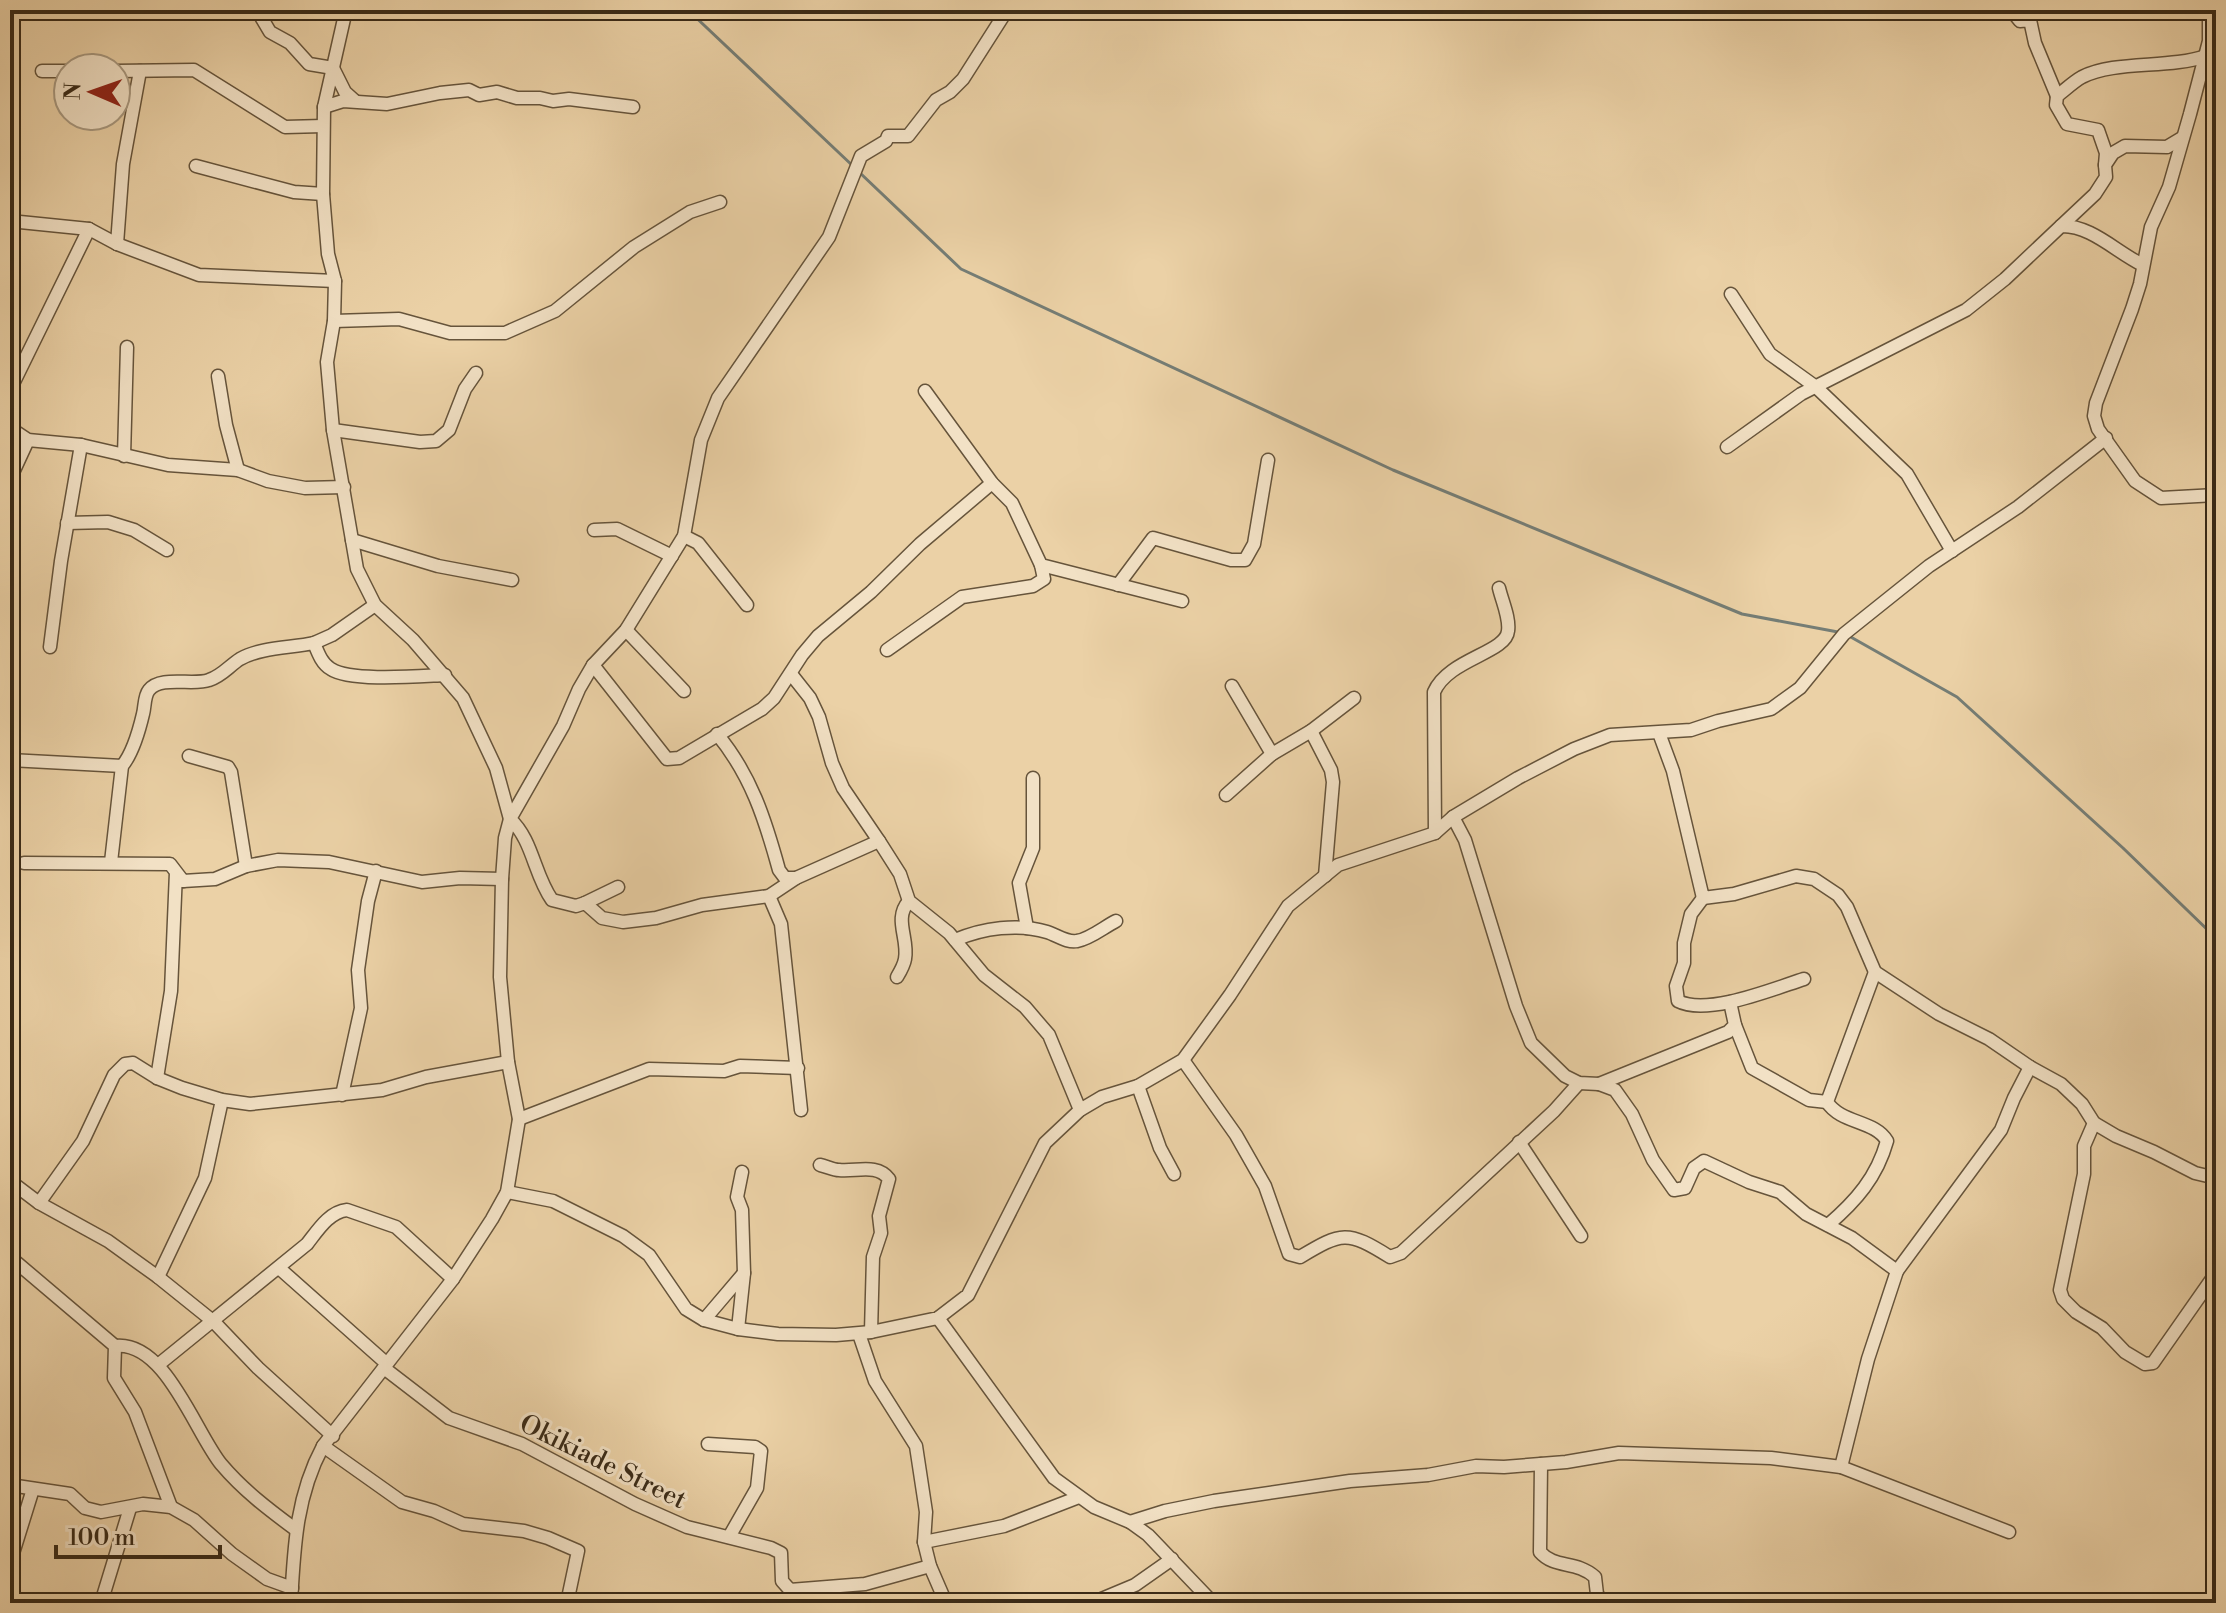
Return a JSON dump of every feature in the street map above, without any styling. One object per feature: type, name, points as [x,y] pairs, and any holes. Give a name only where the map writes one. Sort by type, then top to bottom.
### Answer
[{"type":"street","points":[[257,10],[270,32],[290,43],[309,64],[333,68]]},
{"type":"street","points":[[346,10],[324,107],[323,194],[328,254],[335,281],[334,321],[327,362],[333,430],[357,569],[375,605],[445,675],[463,698],[496,768],[510,819],[518,826],[528,844],[536,869],[552,900],[576,906],[618,887]]},
{"type":"street","points":[[291,1603],[295,1529],[304,1489],[323,1446],[453,1279],[507,1192],[519,1119],[508,1062],[500,977],[502,879],[505,838],[510,819],[593,665],[626,630],[684,536],[701,440],[718,398],[829,237],[861,156],[886,141],[888,136],[908,136],[936,100],[963,79],[1007,10]]},
{"type":"street","points":[[1727,447],[1801,394],[1966,310],[2005,279],[2095,194],[2106,177],[2106,153],[2098,130],[2067,124],[2056,105],[2057,96],[2035,43],[2030,20],[2020,21],[2011,10]]},
{"type":"street","points":[[2209,10],[2206,56],[2169,187],[2151,227],[2132,309],[2096,403],[2094,416],[2098,429],[2135,481],[2161,498],[2216,495]]},
{"type":"street","points":[[2057,96],[2083,76],[2126,66],[2189,62],[2206,56]]},
{"type":"street","points":[[333,68],[345,92],[355,101]]},
{"type":"street","points":[[132,71],[194,70],[285,127],[323,126]]},
{"type":"street","points":[[42,71],[52,71]]},
{"type":"street","points":[[117,244],[123,164],[140,71]]},
{"type":"street","points":[[324,107],[343,101],[387,104],[469,90],[479,95],[497,92],[517,98],[569,99],[633,107]]},
{"type":"street","points":[[2105,165],[2113,153],[2125,146],[2167,147],[2182,138]]},
{"type":"street","points":[[196,166],[294,192],[323,194]]},
{"type":"street","points":[[334,321],[399,319],[450,333],[505,333],[555,311],[634,247],[690,212],[720,202]]},
{"type":"street","points":[[10,221],[89,229],[117,244],[199,275],[335,281]]},
{"type":"street","points":[[2061,226],[2088,232],[2143,265]]},
{"type":"street","points":[[10,390],[89,229]]},
{"type":"street","points":[[1731,294],[1770,354],[1816,387],[1907,474],[1952,551]]},
{"type":"street","points":[[124,456],[127,347]]},
{"type":"street","points":[[333,430],[420,442],[436,441],[449,430],[465,389],[476,373]]},
{"type":"street","points":[[218,376],[238,470]]},
{"type":"street","points":[[887,650],[962,597],[1033,586],[1044,579],[1041,565],[1012,503],[992,483],[925,391]]},
{"type":"street","points":[[10,428],[28,440],[81,445],[168,465],[238,470],[268,481],[305,488],[344,487]]},
{"type":"street","points":[[507,1192],[553,1201],[623,1236],[649,1255],[686,1309],[704,1320],[738,1329],[778,1334],[865,1333],[938,1318],[968,1295],[1045,1143],[1080,1110],[1102,1097],[1138,1086],[1183,1060],[1288,906],[1338,865],[1435,833],[1453,817],[1574,749],[1610,735],[1691,730],[1771,709],[1800,688],[1844,634],[1929,566],[2018,507],[2106,438]]},
{"type":"street","points":[[10,479],[28,440]]},
{"type":"street","points":[[50,647],[81,445]]},
{"type":"street","points":[[1118,585],[1153,538],[1231,560],[1245,560],[1254,544],[1268,460]]},
{"type":"street","points":[[593,665],[667,759],[679,758],[762,709],[774,698],[818,636],[992,483]]},
{"type":"street","points":[[67,523],[108,522],[134,530],[167,550]]},
{"type":"street","points":[[594,530],[617,529],[672,556]]},
{"type":"street","points":[[684,536],[698,543],[747,605]]},
{"type":"street","points":[[352,540],[438,566],[512,580]]},
{"type":"street","points":[[1041,565],[1182,601]]},
{"type":"street","points":[[1435,833],[1434,692],[1449,671],[1501,644],[1508,635],[1509,626],[1499,588]]},
{"type":"street","points":[[111,862],[122,766],[129,758],[151,687],[208,681],[226,672],[240,659],[263,651],[314,643],[332,635],[375,605]]},
{"type":"street","points":[[626,630],[684,691]]},
{"type":"street","points":[[314,643],[322,661],[332,671],[375,677],[445,675]]},
{"type":"street","points":[[791,674],[815,707],[843,788],[900,874],[909,901],[955,940],[984,975],[1025,1007],[1049,1035],[1080,1110]]},
{"type":"street","points":[[1232,686],[1272,754]]},
{"type":"street","points":[[1226,795],[1272,754],[1311,731],[1354,698]]},
{"type":"street","points":[[1311,731],[1331,770],[1333,782],[1325,876]]},
{"type":"street","points":[[1659,733],[1673,771],[1703,898]]},
{"type":"street","points":[[717,734],[752,786],[779,870],[785,878],[796,878]]},
{"type":"street","points":[[189,756],[228,767],[231,772],[246,866]]},
{"type":"street","points":[[10,760],[122,766]]},
{"type":"street","points":[[1027,928],[1019,883],[1033,848],[1033,778]]},
{"type":"street","points":[[1453,817],[1469,851],[1516,1006],[1531,1043],[1565,1076],[1579,1083],[1599,1084],[1615,1090],[1632,1114],[1653,1160],[1674,1190],[1685,1188],[1694,1168],[1704,1161],[1749,1182],[1780,1192],[1806,1214],[1852,1238],[1897,1271]]},
{"type":"street","points":[[585,903],[602,918],[623,922],[656,918],[702,905],[769,896],[796,878],[879,841]]},
{"type":"street","points":[[183,881],[215,879],[246,866],[278,860],[329,862],[422,882],[460,878],[502,879]]},
{"type":"street","points":[[24,863],[170,864],[183,881]]},
{"type":"street","points":[[342,1095],[361,1008],[358,970],[368,901],[376,871]]},
{"type":"street","points":[[157,1078],[171,991],[176,872],[183,881]]},
{"type":"street","points":[[1804,979],[1730,1002],[1687,1005],[1678,1001],[1676,986],[1684,963],[1684,943],[1691,914],[1703,898],[1734,894],[1796,876],[1814,879],[1838,895],[1847,907],[1875,972],[1939,1014],[1989,1039],[2061,1084],[2082,1104],[2094,1123],[2195,1173],[2216,1178]]},
{"type":"street","points":[[769,896],[781,924],[801,1110]]},
{"type":"street","points":[[897,977],[905,961],[902,909],[909,901]]},
{"type":"street","points":[[955,940],[974,932],[1027,928],[1046,931],[1073,942],[1116,921]]},
{"type":"street","points":[[1827,1102],[1875,972]]},
{"type":"street","points":[[1730,1002],[1735,1025],[1752,1068],[1809,1100],[1827,1102]]},
{"type":"street","points":[[1599,1084],[1690,1049],[1728,1032],[1735,1025]]},
{"type":"street","points":[[1183,1060],[1236,1135],[1265,1186],[1289,1254],[1300,1257],[1333,1237],[1350,1236],[1390,1257],[1401,1253],[1554,1111],[1579,1083]]},
{"type":"street","points":[[39,1203],[83,1141],[118,1068],[133,1063],[157,1078],[222,1100],[250,1104],[382,1090],[426,1077],[508,1062]]},
{"type":"street","points":[[519,1119],[649,1069],[724,1071],[755,1066],[798,1068]]},
{"type":"street","points":[[1841,1467],[1868,1359],[1897,1271],[1995,1139],[2030,1067]]},
{"type":"street","points":[[1138,1086],[1160,1148],[1174,1174]]},
{"type":"street","points":[[158,1277],[205,1178],[222,1100]]},
{"type":"street","points":[[1827,1102],[1832,1110],[1842,1116],[1882,1132],[1887,1141],[1872,1177],[1859,1196],[1828,1225]]},
{"type":"street","points":[[2094,1123],[2084,1146],[2084,1174],[2062,1272],[2060,1290],[2063,1299],[2076,1312],[2102,1328],[2125,1352],[2145,1364],[2153,1363],[2216,1273]]},
{"type":"street","points":[[1519,1142],[1581,1236]]},
{"type":"street","points":[[820,1165],[841,1171],[878,1171],[889,1179],[879,1216],[881,1233],[873,1257],[865,1333],[875,1381],[916,1446],[926,1512],[924,1542],[930,1566],[946,1603]]},
{"type":"street","points":[[738,1329],[744,1273],[742,1210],[737,1197],[742,1172]]},
{"type":"street","points":[[10,1181],[39,1203],[108,1241],[158,1277],[214,1322],[258,1368],[333,1436]]},
{"type":"street","points":[[158,1365],[279,1268],[339,1211],[347,1210],[396,1227],[453,1279]]},
{"type":"street","points":[[10,1257],[115,1346],[132,1345],[158,1365],[197,1422],[218,1461],[248,1494],[295,1529]]},
{"type":"street","name":"Okikiade Street","points":[[279,1268],[385,1366],[449,1418],[522,1444],[635,1504],[687,1527],[781,1553],[782,1581],[790,1590],[865,1584],[930,1566]]},
{"type":"street","points":[[704,1320],[744,1273]]},
{"type":"street","points":[[938,1318],[1054,1478],[1094,1507],[1130,1522],[1148,1535],[1213,1603]]},
{"type":"street","points":[[115,1346],[114,1378],[135,1412],[171,1507]]},
{"type":"street","points":[[708,1444],[755,1447],[761,1451],[757,1488],[729,1537]]},
{"type":"street","points":[[323,1446],[402,1502],[463,1524],[524,1531],[578,1551],[567,1603]]},
{"type":"street","points":[[1130,1522],[1214,1501],[1350,1481],[1428,1475],[1476,1466],[1541,1464],[1619,1453],[1771,1458],[1841,1467],[2009,1532]]},
{"type":"street","points":[[1541,1464],[1540,1552],[1547,1560],[1585,1568],[1595,1577],[1599,1600],[1616,1603]]},
{"type":"street","points":[[10,1485],[70,1494],[85,1508],[101,1512],[143,1504],[171,1507],[194,1520],[232,1554],[267,1579],[292,1588]]},
{"type":"street","points":[[10,1563],[33,1489]]},
{"type":"street","points":[[924,1542],[1004,1526],[1079,1497]]},
{"type":"street","points":[[101,1603],[130,1508]]},
{"type":"street","points":[[1092,1603],[1135,1585],[1172,1559]]},
{"type":"street","points":[[346,1603],[428,1603]]},
{"type":"waterway","points":[[688,10],[854,167]]},
{"type":"waterway","points":[[859,172],[961,269],[1393,470],[1742,614],[1838,632]]},
{"type":"waterway","points":[[1849,636],[1957,697],[2123,848],[2216,938]]}]
